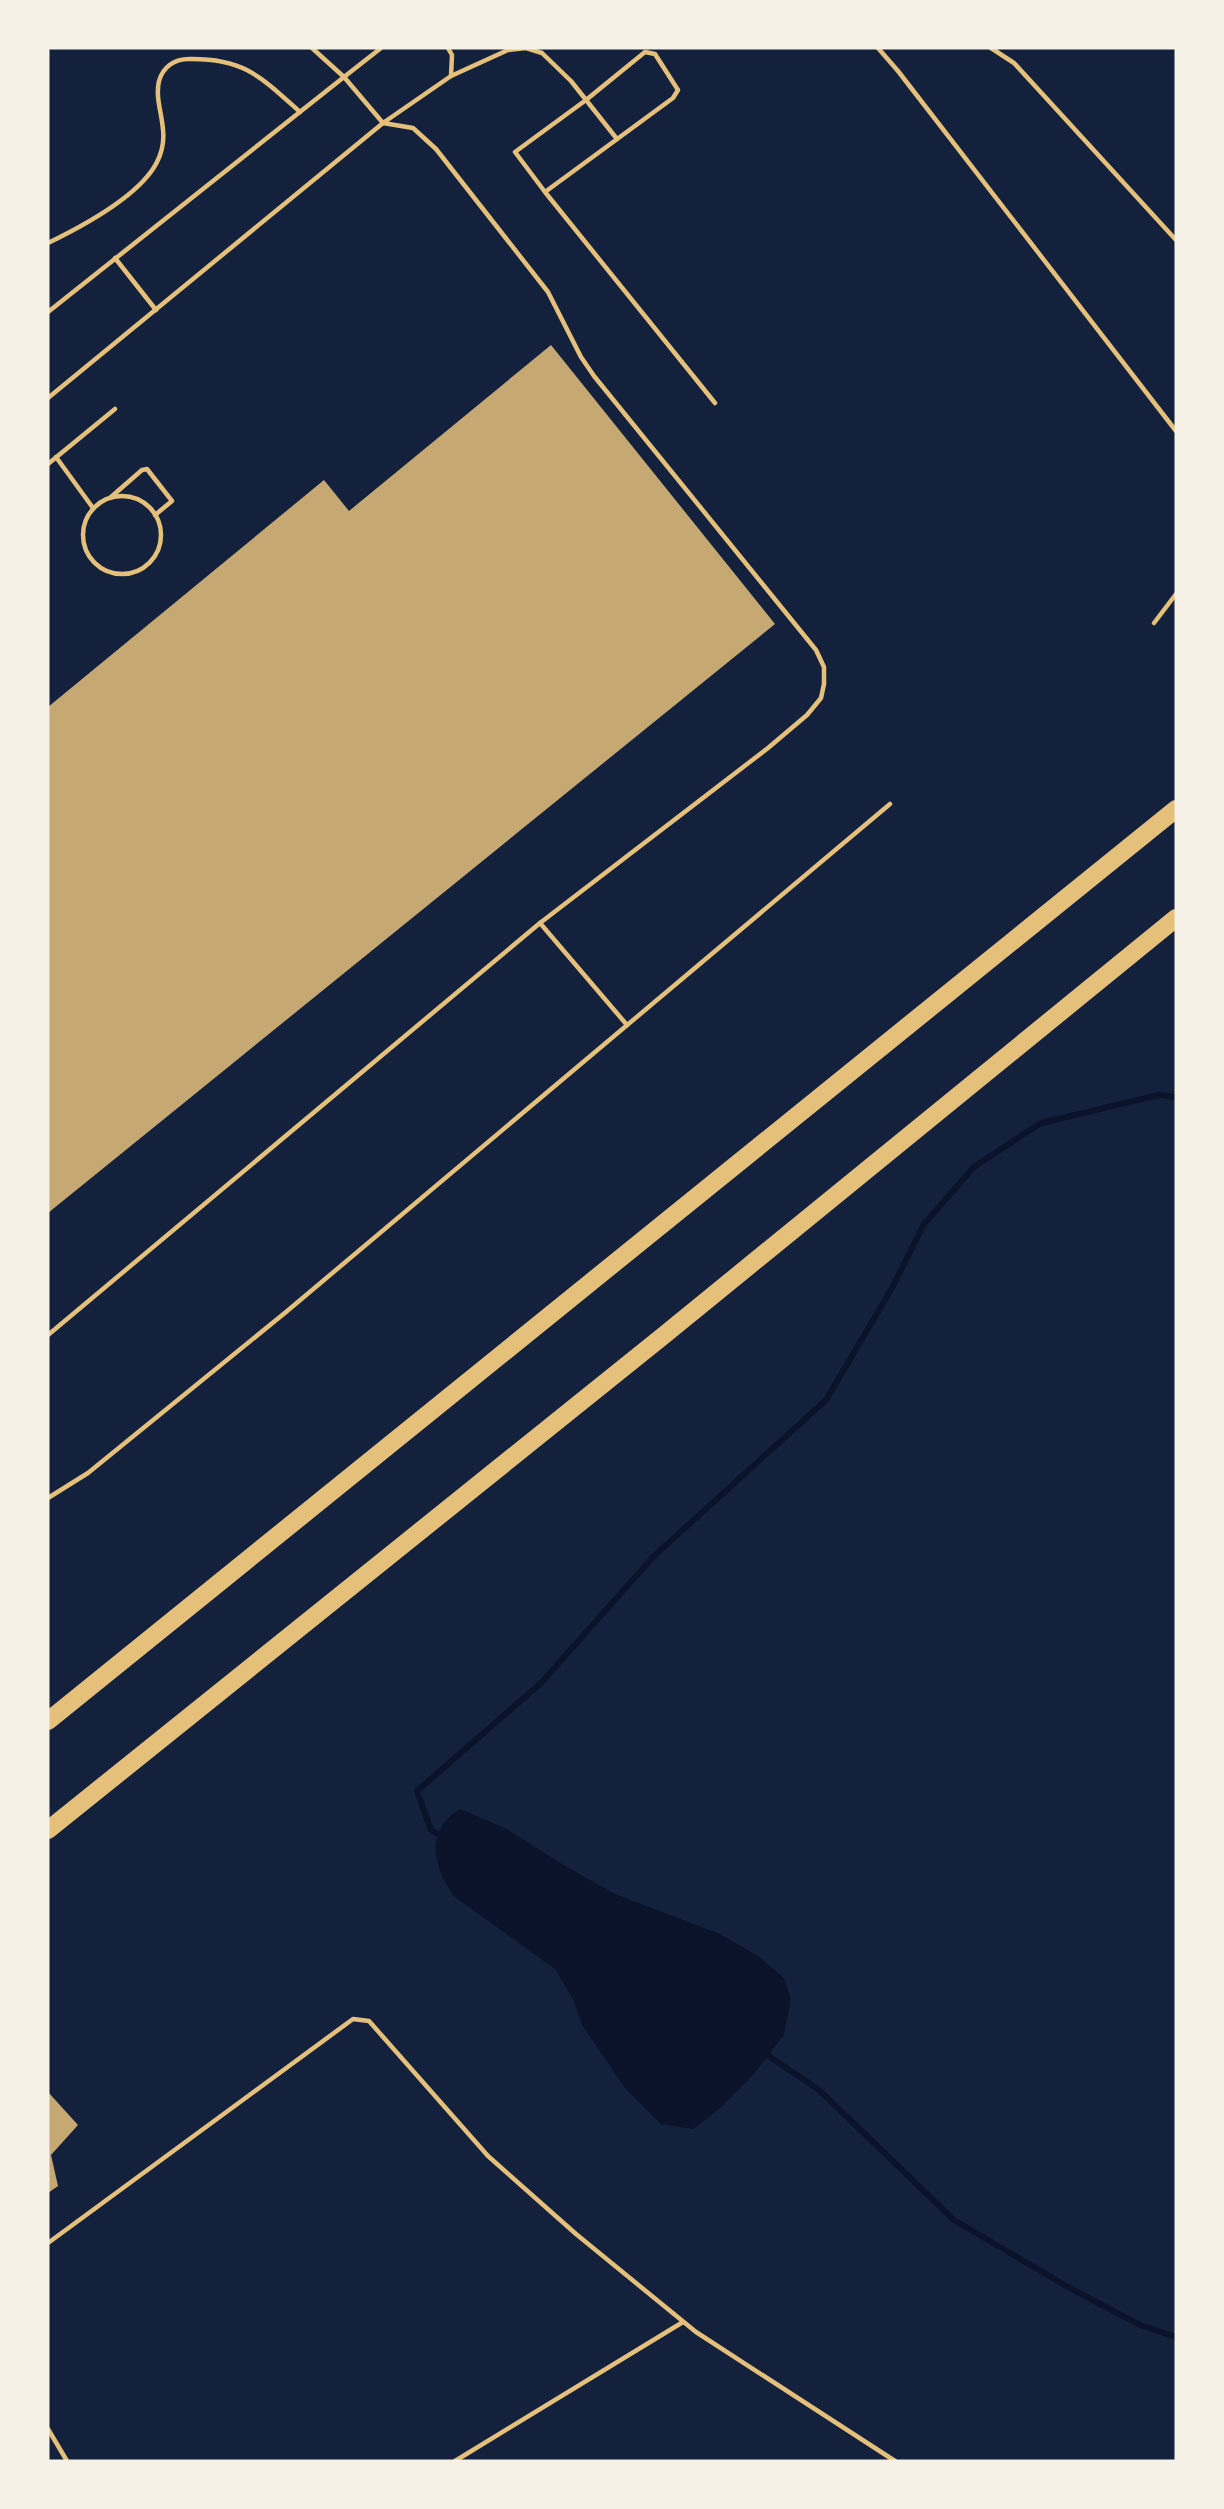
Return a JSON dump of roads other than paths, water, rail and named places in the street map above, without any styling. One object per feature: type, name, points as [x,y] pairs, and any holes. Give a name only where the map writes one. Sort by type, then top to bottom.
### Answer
[{"type":"highway","points":[[48,1721],[1176,809]]},
{"type":"highway","points":[[48,1830],[663,1336],[1176,918]]},
{"type":"lane","points":[[48,1335],[540,923],[768,748],[807,714],[821,698],[824,684],[824,666],[816,650],[594,376],[581,357],[548,292],[436,149],[413,128],[383,123],[344,77],[312,48]]},
{"type":"lane","points":[[48,312],[381,48]]},
{"type":"lane","points":[[448,48],[452,55],[451,76]]},
{"type":"lane","points":[[48,398],[383,123],[451,76],[508,50],[526,48],[542,53],[586,100],[617,139]]},
{"type":"lane","points":[[878,48],[1176,431]]},
{"type":"lane","points":[[991,48],[1014,63],[1176,240]]},
{"type":"lane","points":[[544,192],[673,98],[678,90],[655,54],[645,52],[586,100],[515,152],[544,192],[715,403]]},
{"type":"lane","points":[[48,243],[78,228],[115,204],[139,184],[157,163],[164,126],[159,83],[162,72],[169,64],[182,59],[202,58],[239,65],[261,78],[300,112]]},
{"type":"lane","points":[[115,258],[156,310]]},
{"type":"lane","points":[[48,464],[115,409]]},
{"type":"lane","points":[[56,457],[93,508]]},
{"type":"lane","points":[[111,497],[132,497],[142,501],[155,515],[160,533],[160,543],[150,561],[134,572],[114,573],[96,565],[84,547],[84,526],[93,508],[111,497],[142,470],[147,469],[172,501],[155,515]]},
{"type":"lane","points":[[1154,623],[1176,594]]},
{"type":"lane","points":[[48,1498],[106,1459],[286,1312],[890,804]]},
{"type":"lane","points":[[540,923],[627,1025]]},
{"type":"lane","points":[[48,1711],[85,1692]]},
{"type":"lane","points":[[48,2243],[353,2019],[369,2021],[488,2157],[684,2322],[726,2352],[895,2461]]},
{"type":"lane","points":[[455,2461],[684,2322]]},
{"type":"lane","points":[[48,2429],[67,2461]]},
{"type":"water","points":[[460,1809],[507,1829],[560,1863],[615,1894],[720,1934],[758,1956],[784,1978],[791,1999],[784,2035],[753,2075],[718,2110],[693,2129],[661,2124],[624,2087],[582,2025],[573,1999],[555,1969],[455,1897],[441,1874],[436,1850],[441,1828]]},
{"type":"waterway","points":[[444,1838],[431,1830],[417,1791],[541,1683],[654,1556],[826,1400],[892,1288],[924,1224],[974,1167],[1041,1123],[1159,1095],[1176,1097]]},
{"type":"waterway","points":[[761,2051],[818,2089],[954,2220],[1068,2287],[1140,2325],[1176,2337]]}]
